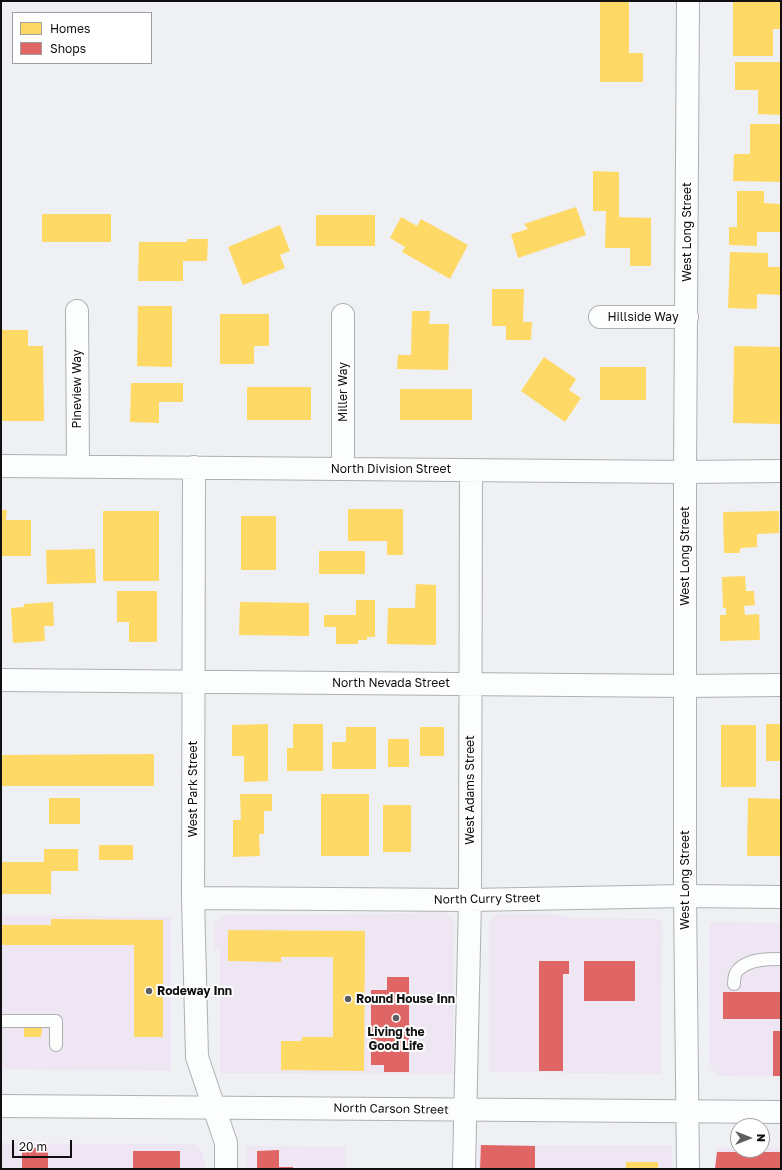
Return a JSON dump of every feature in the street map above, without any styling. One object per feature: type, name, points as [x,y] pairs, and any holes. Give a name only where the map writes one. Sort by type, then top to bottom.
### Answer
[{"type":"street","name":"West Long Street","points":[[688,1],[685,472],[685,896],[688,1169]]},
{"type":"street","name":"Pineview Way","points":[[76,311],[78,466]]},
{"type":"street","name":"Miller Way","points":[[342,315],[342,469]]},
{"type":"street","name":"Hillside Way","points":[[600,317],[686,317]]},
{"type":"street","name":"North Division Street","points":[[1,466],[685,472],[781,471]]},
{"type":"street","name":"West Park Street","points":[[194,467],[192,898],[197,1057],[226,1143],[226,1169]]},
{"type":"street","name":"West Adams Street","points":[[464,1169],[470,900],[471,470]]},
{"type":"street","name":"North Nevada Street","points":[[1,680],[685,686],[781,685]]},
{"type":"street","name":"North Curry Street","points":[[192,898],[470,900],[685,896],[781,897]]},
{"type":"street","name":"North Carson Street","points":[[1,1106],[781,1112]]},
{"type":"lane","points":[[734,984],[738,970],[747,964],[764,959],[781,959]]},
{"type":"lane","points":[[1,1021],[56,1021],[56,1045]]},
{"type":"shaded area","points":[[445,912],[454,921],[453,1074],[220,1073],[220,950],[214,950],[214,923],[223,915],[327,915]]},
{"type":"shaded area","points":[[494,914],[553,914],[572,918],[660,920],[662,923],[661,1074],[489,1072],[489,924]]},
{"type":"shaded area","points":[[1,915],[171,917],[171,1071],[1,1069]]},
{"type":"shaded area","points":[[709,922],[781,923],[781,1077],[722,1076],[717,1074],[712,1069],[709,1063]]},
{"type":"shaded area","points":[[1,1143],[190,1144],[197,1145],[202,1151],[205,1169],[1,1169]]},
{"type":"shaded area","points":[[479,1145],[672,1145],[672,1169],[479,1169]]},
{"type":"shaded area","points":[[247,1146],[346,1147],[345,1169],[247,1169]]},
{"type":"shaded area","points":[[716,1147],[730,1148],[730,1158],[770,1158],[770,1148],[781,1148],[781,1169],[715,1169]]},
{"type":"building: Homes","points":[[600,1],[629,1],[629,53],[643,53],[643,82],[600,82]]},
{"type":"building: Homes","points":[[733,1],[781,1],[781,29],[773,29],[773,56],[733,56]]},
{"type":"building: Homes","points":[[735,62],[781,62],[780,115],[758,114],[758,90],[735,90]]},
{"type":"building: Homes","points":[[750,124],[781,124],[781,182],[733,181],[734,154],[750,154]]},
{"type":"building: Homes","points":[[593,171],[619,172],[619,217],[651,218],[651,266],[630,266],[630,248],[605,248],[606,211],[593,211]]},
{"type":"building: Homes","points":[[737,191],[764,191],[764,203],[781,204],[781,232],[757,232],[757,246],[729,245],[729,227],[737,227]]},
{"type":"building: Homes","points":[[576,207],[586,235],[518,258],[511,234],[528,229],[524,224]]},
{"type":"building: Homes","points":[[42,214],[111,214],[111,242],[42,242]]},
{"type":"building: Homes","points":[[316,215],[375,215],[375,246],[316,246]]},
{"type":"building: Homes","points":[[401,217],[417,226],[421,219],[468,245],[450,279],[402,252],[405,247],[390,238]]},
{"type":"building: Homes","points":[[280,225],[290,251],[280,255],[285,268],[243,285],[228,247]]},
{"type":"building: Homes","points":[[187,239],[208,239],[207,261],[183,261],[183,281],[138,281],[139,242],[187,242]]},
{"type":"building: Homes","points":[[730,252],[768,253],[768,267],[781,267],[781,295],[757,294],[757,309],[728,308]]},
{"type":"building: Homes","points":[[492,289],[524,289],[523,322],[532,322],[531,340],[506,340],[506,326],[492,326]]},
{"type":"building: Homes","points":[[138,306],[172,306],[172,367],[137,366]]},
{"type":"building: Homes","points":[[412,311],[430,311],[429,324],[449,324],[448,370],[397,369],[398,355],[411,355]]},
{"type":"building: Homes","points":[[220,314],[269,314],[269,346],[254,346],[254,364],[220,364]]},
{"type":"building: Homes","points":[[1,330],[28,330],[28,346],[43,346],[44,421],[1,421]]},
{"type":"building: Homes","points":[[734,346],[780,347],[780,424],[733,423]]},
{"type":"building: Homes","points":[[544,357],[576,379],[569,390],[581,398],[565,422],[521,391]]},
{"type":"building: Homes","points":[[600,367],[646,367],[646,400],[600,400]]},
{"type":"building: Homes","points":[[131,383],[183,383],[183,402],[159,402],[159,423],[130,422]]},
{"type":"building: Homes","points":[[247,387],[311,387],[311,420],[247,420]]},
{"type":"building: Homes","points":[[400,389],[472,389],[472,420],[400,420]]},
{"type":"building: Homes","points":[[348,509],[403,509],[403,555],[387,555],[387,541],[348,541]]},
{"type":"building: Homes","points":[[1,510],[7,510],[6,520],[31,520],[31,556],[1,556]]},
{"type":"building: Homes","points":[[103,511],[159,511],[159,581],[103,581]]},
{"type":"building: Homes","points":[[779,511],[779,533],[757,534],[757,547],[741,548],[739,553],[724,553],[723,512]]},
{"type":"building: Homes","points":[[241,516],[276,516],[276,570],[241,570]]},
{"type":"building: Homes","points":[[95,549],[96,583],[47,584],[46,550]]},
{"type":"building: Homes","points":[[319,551],[365,551],[365,574],[319,574]]},
{"type":"building: Homes","points":[[745,576],[746,591],[754,591],[755,605],[744,606],[745,615],[759,614],[760,640],[720,641],[720,615],[726,615],[726,608],[723,608],[722,577]]},
{"type":"building: Homes","points":[[416,584],[436,585],[436,645],[387,644],[388,608],[415,608]]},
{"type":"building: Homes","points":[[117,591],[157,591],[157,642],[129,642],[129,622],[117,622]]},
{"type":"building: Homes","points":[[356,600],[375,600],[375,637],[367,637],[367,640],[358,640],[358,644],[336,644],[336,627],[324,627],[324,615],[356,615]]},
{"type":"building: Homes","points":[[53,602],[54,626],[44,626],[45,641],[13,643],[11,608],[24,607],[24,604]]},
{"type":"building: Homes","points":[[240,602],[309,603],[309,636],[239,635]]},
{"type":"building: Homes","points":[[268,724],[268,781],[244,782],[244,756],[232,756],[232,725]]},
{"type":"building: Homes","points":[[293,724],[323,724],[323,771],[287,771],[287,748],[293,748]]},
{"type":"building: Homes","points":[[766,724],[781,724],[781,761],[766,761]]},
{"type":"building: Homes","points":[[721,725],[756,725],[756,787],[721,787]]},
{"type":"building: Homes","points":[[346,727],[376,727],[376,769],[332,769],[332,742],[346,742]]},
{"type":"building: Homes","points":[[420,727],[444,727],[444,756],[420,756]]},
{"type":"building: Homes","points":[[388,739],[409,739],[409,767],[388,767]]},
{"type":"building: Homes","points":[[154,754],[154,786],[1,786],[1,755]]},
{"type":"building: Homes","points":[[240,794],[272,794],[272,811],[264,811],[264,834],[259,834],[260,856],[233,857],[233,820],[241,820]]},
{"type":"building: Homes","points":[[321,794],[369,794],[369,856],[321,856]]},
{"type":"building: Homes","points":[[49,798],[80,798],[80,824],[49,824]]},
{"type":"building: Homes","points":[[748,798],[781,799],[781,856],[747,856]]},
{"type":"building: Homes","points":[[383,805],[411,805],[411,852],[383,852]]},
{"type":"building: Homes","points":[[99,845],[133,845],[133,860],[99,860]]},
{"type":"building: Homes","points":[[44,849],[78,849],[78,871],[51,871],[51,894],[1,894],[1,862],[44,862]]},
{"type":"building: Homes","name":"Rodeway Inn","points":[[51,919],[163,920],[163,1037],[134,1037],[134,945],[1,945],[1,925],[51,925]]},
{"type":"building: Homes","name":"Round House Inn","points":[[228,930],[365,931],[364,1071],[281,1070],[281,1041],[302,1041],[302,1037],[333,1037],[333,957],[281,957],[281,962],[228,961]]},
{"type":"building: Homes","points":[[24,1028],[42,1028],[41,1037],[24,1037]]},
{"type":"building: Homes","points":[[626,1162],[658,1162],[658,1169],[626,1169]]},
{"type":"building: Shops","points":[[539,961],[569,961],[569,974],[563,974],[563,1071],[539,1071]]},
{"type":"building: Shops","points":[[584,961],[635,961],[635,1001],[584,1001]]},
{"type":"building: Shops","points":[[387,977],[409,977],[409,1072],[384,1072],[384,1065],[371,1065],[371,990],[387,990]]},
{"type":"building: Shops","points":[[723,992],[781,992],[781,1019],[723,1019]]},
{"type":"building: Shops","points":[[773,1031],[781,1031],[781,1076],[773,1076]]},
{"type":"building: Shops","points":[[481,1145],[535,1146],[535,1169],[480,1169]]},
{"type":"building: Shops","points":[[22,1148],[48,1148],[48,1169],[22,1169]]},
{"type":"building: Shops","points":[[279,1150],[279,1167],[293,1167],[293,1169],[257,1169],[257,1151]]},
{"type":"building: Shops","points":[[133,1151],[180,1151],[180,1169],[133,1169]]},
{"type":"building: Shops","points":[[717,1152],[730,1152],[730,1158],[770,1158],[770,1152],[781,1152],[781,1169],[715,1169]]},
{"type":"place","name":"Rodeway Inn","points":[[149,991]]},
{"type":"place","name":"Round House Inn","points":[[348,999]]},
{"type":"place","name":"Living the Good Life","points":[[396,1018]]}]
